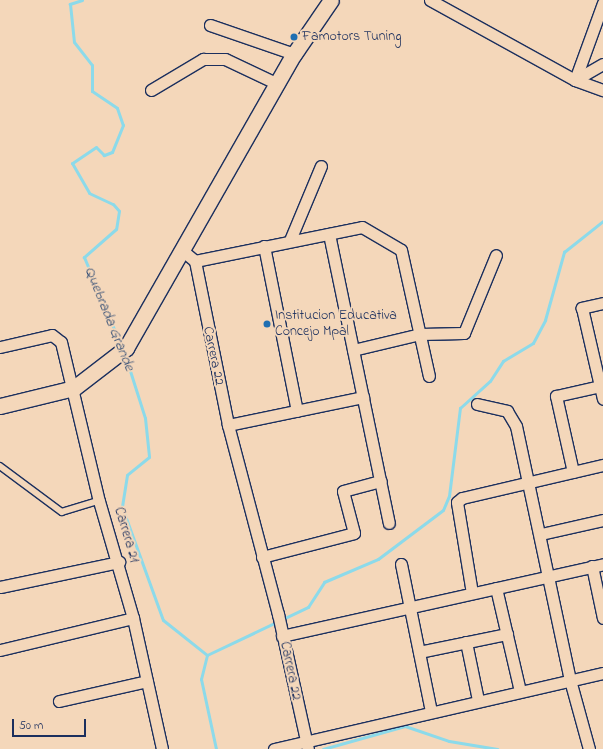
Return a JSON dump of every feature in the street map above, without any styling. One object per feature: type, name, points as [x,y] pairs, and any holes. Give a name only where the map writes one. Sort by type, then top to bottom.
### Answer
[{"type":"main road","points":[[0,406],[74,388],[122,351],[183,251],[294,54],[331,0]]},
{"type":"street","points":[[430,0],[575,80],[603,90]]},
{"type":"street","points":[[575,80],[603,3]]},
{"type":"street","points":[[210,25],[294,54]]},
{"type":"street","points":[[151,90],[203,59],[225,59],[278,84]]},
{"type":"street","points":[[575,80],[603,64]]},
{"type":"street","points":[[290,240],[321,166]]},
{"type":"street","points":[[183,251],[195,261],[290,240],[362,227],[402,250],[429,376]]},
{"type":"street","points":[[329,234],[389,524]]},
{"type":"street","points":[[264,246],[297,411]]},
{"type":"street","points":[[353,350],[420,334],[464,333],[496,255]]},
{"type":"street","name":"Carrera 22","points":[[195,261],[228,425],[278,614],[307,744]]},
{"type":"street","points":[[603,303],[582,308],[603,399]]},
{"type":"street","name":"Carrera 21","points":[[0,347],[52,335],[61,342],[74,388],[99,501],[119,562],[133,618],[162,749]]},
{"type":"street","points":[[573,472],[556,396],[600,386]]},
{"type":"street","points":[[228,425],[363,397]]},
{"type":"street","points":[[477,404],[510,414],[529,482],[541,534],[570,680],[589,749]]},
{"type":"street","points":[[472,593],[457,502],[529,482],[603,465]]},
{"type":"street","points":[[262,557],[354,533],[343,491],[381,481]]},
{"type":"street","points":[[541,534],[603,520]]},
{"type":"street","points":[[0,588],[119,562]]},
{"type":"street","points":[[401,564],[430,711]]},
{"type":"street","points":[[282,631],[410,607],[597,565],[603,618]]},
{"type":"street","points":[[496,588],[520,691]]},
{"type":"street","points":[[0,650],[133,618]]},
{"type":"street","points":[[419,652],[507,634]]},
{"type":"street","points":[[466,642],[478,700]]},
{"type":"street","points":[[274,749],[307,744],[430,711],[603,673]]},
{"type":"street","points":[[58,701],[148,681]]},
{"type":"lane","points":[[0,466],[62,512],[99,501]]},
{"type":"waterway","name":"Quebrada Grande","points":[[82,0],[70,4],[74,42],[92,65],[92,91],[117,108],[123,125],[112,152],[104,155],[96,147],[72,163],[89,193],[113,204],[119,211],[116,229],[84,257],[121,346]]},
{"type":"waterway","points":[[207,655],[308,607],[324,582],[378,559],[443,510],[449,496],[460,408],[490,381],[503,361],[533,343],[545,320],[564,252],[603,221]]},
{"type":"waterway","name":"Quebrada Grande","points":[[125,355],[145,418],[149,457],[127,475],[122,507],[163,620],[207,655]]},
{"type":"waterway","points":[[207,655],[201,679],[216,749]]},
{"type":"waterway","points":[[323,749],[405,726],[449,741],[497,749]]},
{"type":"place","name":"Famotors Tuning","points":[[294,37]]},
{"type":"place","name":"Institucion Educativa Concejo Mpal","points":[[267,324]]}]
